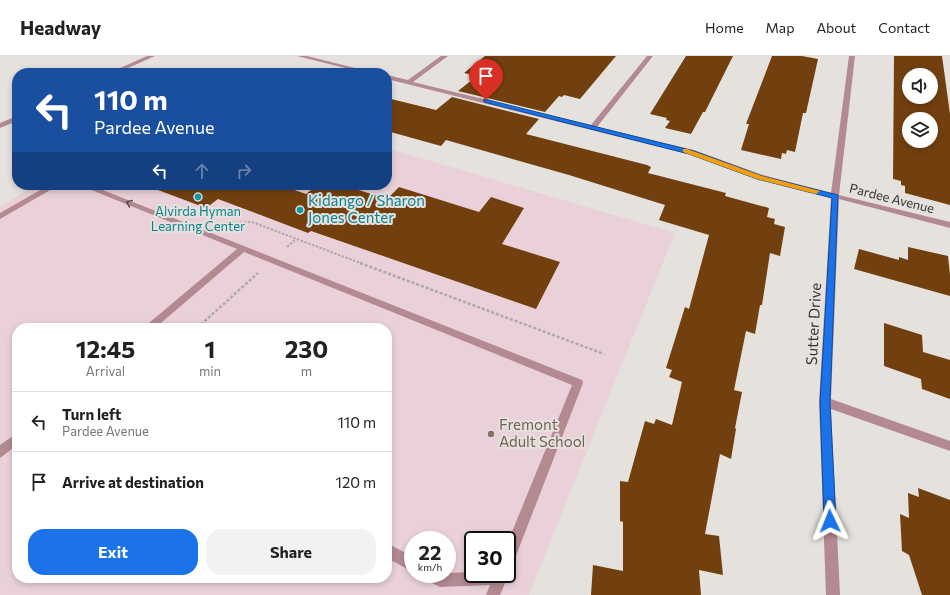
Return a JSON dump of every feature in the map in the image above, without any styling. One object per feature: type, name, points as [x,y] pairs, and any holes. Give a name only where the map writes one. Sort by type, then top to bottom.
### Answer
[{"type":"street","points":[[124,68],[152,56]]},
{"type":"street","points":[[300,56],[351,68]]},
{"type":"street","points":[[409,82],[445,56]]},
{"type":"street","points":[[593,127],[650,56]]},
{"type":"street","name":"Sutter Drive","points":[[833,595],[825,402],[835,196],[852,56]]},
{"type":"street","name":"Pardee Avenue","points":[[392,78],[691,152],[760,177],[950,225]]},
{"type":"street","points":[[0,126],[12,120]]},
{"type":"street","points":[[0,216],[46,190]]},
{"type":"street","points":[[96,190],[578,383],[516,538]]},
{"type":"street","points":[[154,323],[243,248]]},
{"type":"street","points":[[825,402],[950,446]]},
{"type":"street","points":[[0,452],[12,442]]},
{"type":"street","points":[[392,553],[404,560]]},
{"type":"street","points":[[493,595],[498,583]]},
{"type":"path","points":[[227,223],[252,222],[604,354]]},
{"type":"path","points":[[204,323],[296,239]]},
{"type":"shaded area","name":"Fremont Adult School","points":[[392,149],[675,233],[529,595],[0,595],[0,206],[28,190],[392,190]]},
{"type":"building","points":[[485,56],[616,56],[580,99],[564,95],[562,97],[559,96],[545,112],[458,91],[477,76],[464,73]]},
{"type":"building","points":[[686,56],[733,56],[705,112],[703,112],[691,134],[665,128],[670,121],[666,120],[667,118],[650,114]]},
{"type":"building","points":[[772,56],[802,56],[818,59],[806,113],[803,113],[795,152],[787,150],[786,154],[782,153],[781,159],[741,150],[749,124],[746,124]]},
{"type":"building","points":[[894,56],[942,56],[950,114],[950,205],[905,193],[905,186],[901,185],[901,181],[893,179]]},
{"type":"building","points":[[452,97],[539,119],[526,134],[647,165],[651,167],[648,173],[726,193],[725,196],[769,208],[767,217],[775,219],[774,224],[785,227],[780,256],[770,253],[762,305],[760,305],[755,334],[746,331],[734,390],[742,392],[731,459],[720,454],[705,534],[719,536],[723,575],[699,570],[701,595],[591,595],[593,565],[623,571],[623,522],[620,521],[620,481],[628,482],[645,421],[654,424],[656,419],[672,425],[682,382],[669,377],[672,370],[666,368],[685,307],[689,309],[709,235],[659,220],[665,205],[569,175],[446,140],[441,146],[392,132],[392,99],[436,110]]},
{"type":"building","points":[[399,187],[479,212],[491,197],[524,208],[502,244],[560,262],[536,309],[311,231],[308,233],[218,199],[206,208],[158,190],[294,190],[306,194],[311,190],[359,190],[387,199]]},
{"type":"building","points":[[908,247],[948,256],[950,296],[854,269],[859,249],[899,260],[899,257],[908,260]]},
{"type":"building","points":[[884,323],[922,335],[923,352],[950,360],[950,399],[922,389],[921,379],[884,366]]},
{"type":"building","points":[[918,488],[950,500],[950,595],[922,595],[909,555],[902,551],[900,514],[909,518],[908,493],[919,497]]},
{"type":"slow traffic","points":[[685,151],[760,177],[816,191]]},
{"type":"place","name":"Alvirda Hyman Learning Center","points":[[198,197]]},
{"type":"place","name":"Kidango / Sharon Jones Center","points":[[300,210]]},
{"type":"place","name":"Fremont Adult School","points":[[491,434]]},
{"type":"route","points":[[486,100],[691,152],[760,177],[835,196],[825,402],[830,521]]}]
